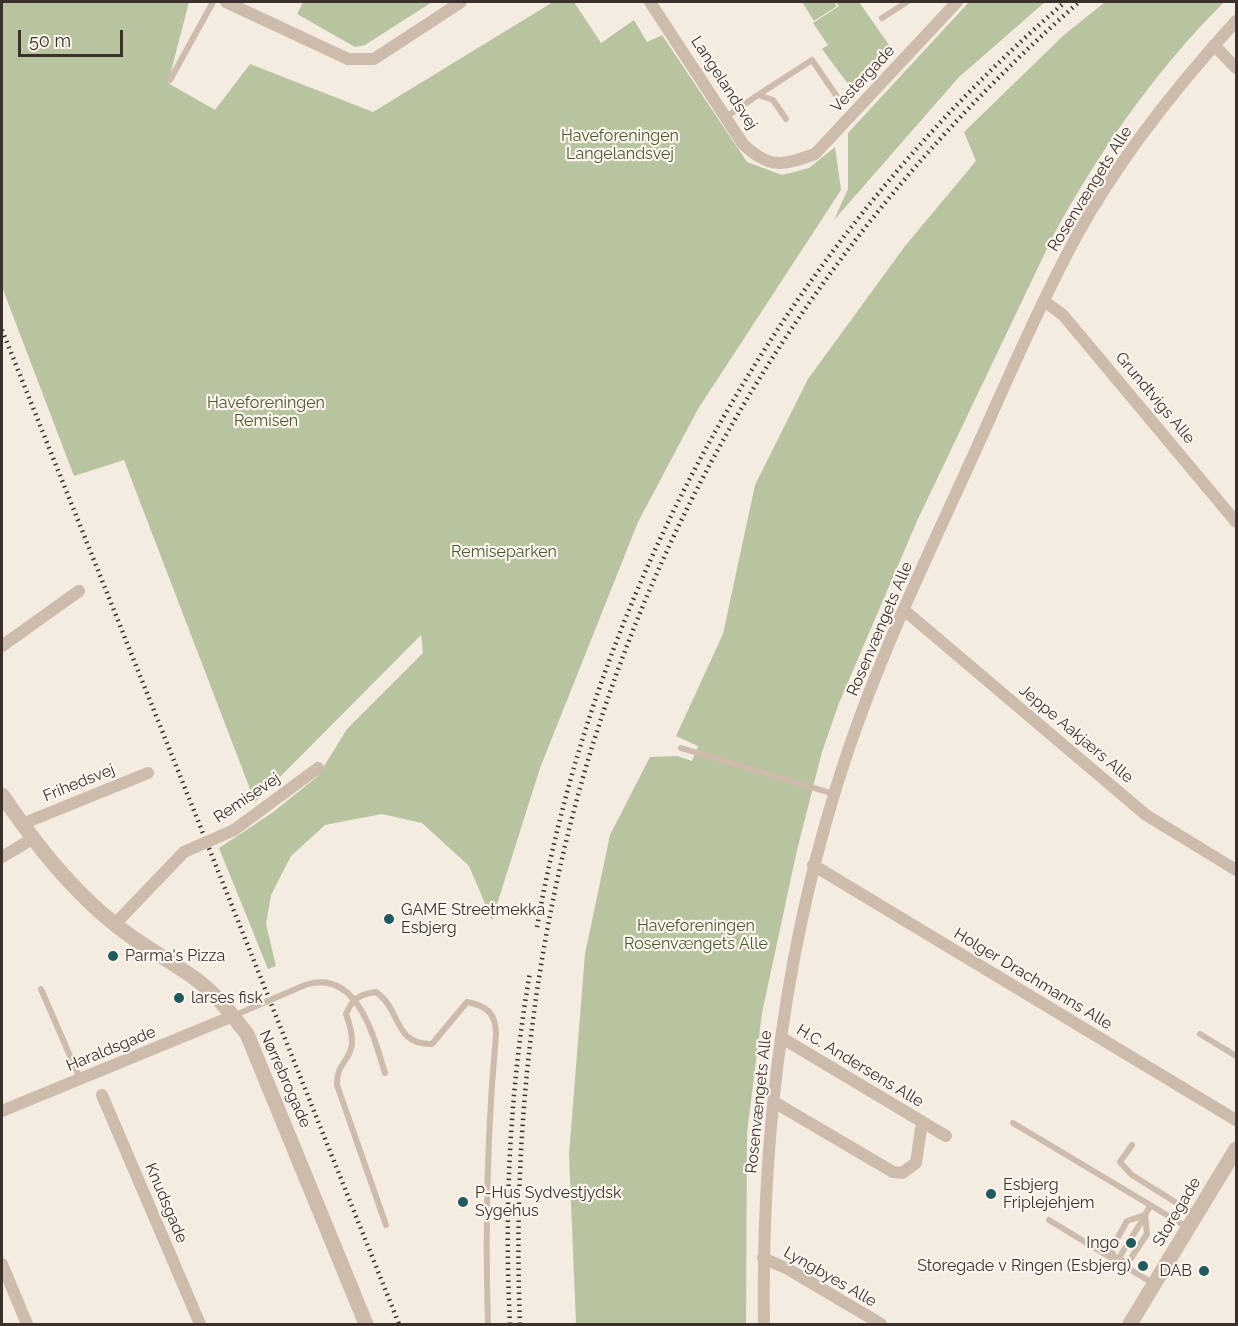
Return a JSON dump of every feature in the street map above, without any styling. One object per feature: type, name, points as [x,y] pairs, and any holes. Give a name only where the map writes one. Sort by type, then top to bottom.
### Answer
[{"type":"street","points":[[226,2],[348,59],[374,59],[461,2]]},
{"type":"street","name":"Langelandsvej","points":[[650,2],[744,144],[756,156],[772,164],[784,165]]},
{"type":"street","name":"Vestergade","points":[[784,165],[815,154],[957,2]]},
{"type":"street","name":"Rosenvængets Alle","points":[[764,1324],[763,1258],[774,1102],[782,1038],[813,865],[849,748],[904,610],[1044,301],[1077,235],[1156,114],[1236,21]]},
{"type":"street","points":[[1214,45],[1236,68]]},
{"type":"street","name":"Grundtvigs Alle","points":[[1044,301],[1063,315],[1236,522]]},
{"type":"street","points":[[2,646],[79,591]]},
{"type":"street","name":"Jeppe Aakjærs Alle","points":[[904,610],[1146,815],[1236,870]]},
{"type":"street","name":"Remisevej","points":[[114,925],[184,852],[234,830],[318,768]]},
{"type":"street","name":"Frihedsvej","points":[[22,824],[148,773]]},
{"type":"street","name":"Nørrebrogade","points":[[2,795],[32,839],[114,925],[198,980],[247,1034],[366,1324]]},
{"type":"street","points":[[2,857],[32,839]]},
{"type":"street","name":"Holger Drachmanns Alle","points":[[813,865],[1236,1120]]},
{"type":"street","name":"Haraldsgade","points":[[2,1112],[233,1016]]},
{"type":"street","name":"H.C. Andersens Alle","points":[[782,1038],[946,1136]]},
{"type":"street","name":"Knudsgade","points":[[102,1095],[200,1324]]},
{"type":"street","name":"H.C. Andersens Alle","points":[[774,1102],[893,1172],[902,1173],[916,1163],[922,1122]]},
{"type":"street","name":"Storegade","points":[[1130,1324],[1236,1149]]},
{"type":"street","name":"Lyngbyes Alle","points":[[763,1258],[788,1269],[881,1324]]},
{"type":"street","points":[[2,1264],[27,1324]]},
{"type":"lane","points":[[170,80],[213,2]]},
{"type":"lane","points":[[882,18],[907,2]]},
{"type":"lane","points":[[726,117],[812,60],[838,98]]},
{"type":"lane","points":[[758,95],[773,100],[786,119]]},
{"type":"lane","points":[[681,748],[834,794]]},
{"type":"lane","points":[[233,1016],[305,985],[328,984],[354,1000],[367,1018],[385,1073]]},
{"type":"lane","points":[[41,989],[80,1079]]},
{"type":"lane","points":[[386,1225],[337,1085],[337,1077],[353,1051],[354,1038],[346,1014],[354,1000],[363,993],[376,992],[385,999],[407,1038],[418,1044],[432,1044],[467,1002],[483,1005],[491,1012],[496,1022],[488,1126],[486,1237],[488,1324]]},
{"type":"lane","points":[[1200,1034],[1236,1056]]},
{"type":"lane","points":[[1013,1123],[1150,1206],[1192,1222]]},
{"type":"lane","points":[[1132,1145],[1120,1162],[1132,1175],[1192,1222]]},
{"type":"lane","points":[[1117,1261],[1150,1206]]},
{"type":"lane","points":[[1117,1261],[1129,1262],[1147,1234],[1145,1215]]},
{"type":"lane","points":[[1117,1261],[1111,1250],[1128,1221],[1145,1215]]},
{"type":"lane","points":[[1049,1220],[1155,1284]]},
{"type":"green space","points":[[2,2],[189,2],[168,83],[215,110],[250,64],[373,112],[553,2],[574,2],[601,43],[634,20],[647,42],[662,35],[747,162],[782,175],[809,168],[835,147],[841,190],[698,409],[638,522],[540,768],[492,920],[469,866],[422,823],[382,814],[325,825],[291,856],[271,895],[266,924],[276,966],[268,969],[219,848],[272,813],[318,776],[347,729],[423,653],[421,635],[255,802],[124,460],[74,476],[2,287]]},
{"type":"green space","points":[[303,2],[432,2],[365,45],[355,47],[297,14]]},
{"type":"green space","points":[[802,2],[834,2],[837,6],[814,21]]},
{"type":"green space","points":[[836,2],[859,2],[889,45],[851,88],[822,49],[828,45],[813,23],[839,6]]},
{"type":"green space","points":[[969,2],[1045,2],[959,77],[834,220],[848,189],[848,133]]},
{"type":"green space","name":"Haveforeningen Rosenvængets Alle","points":[[1105,2],[1224,2],[1152,83],[1090,172],[1054,234],[917,521],[839,703],[822,752],[797,850],[762,1013],[747,1133],[746,1324],[576,1324],[569,1154],[585,954],[610,835],[650,757],[677,756],[692,761],[698,746],[676,736],[723,634],[755,485],[808,379],[905,246],[976,161],[964,132],[1064,35]]},
{"type":"railway","points":[[537,927],[566,795],[607,666],[659,541],[722,420],[794,305],[876,196],[966,95],[1065,2]]},
{"type":"railway","points":[[520,1324],[522,1133],[544,948],[585,769],[646,598],[726,435],[825,281],[943,136],[1079,2]]},
{"type":"railway","points":[[2,330],[399,1324]]},
{"type":"railway","points":[[510,1324],[508,1280],[510,1148],[518,1059],[530,972]]},
{"type":"place","name":"GAME Streetmekka Esbjerg","points":[[389,919]]},
{"type":"place","name":"Parma's Pizza","points":[[113,956]]},
{"type":"place","name":"larses fisk","points":[[179,998]]},
{"type":"place","name":"Esbjerg Friplejehjem","points":[[991,1194]]},
{"type":"place","name":"P-Hus Sydvestjydsk Sygehus","points":[[463,1202]]},
{"type":"place","name":"Ingo","points":[[1131,1243]]},
{"type":"place","name":"Storegade v Ringen (Esbjerg)","points":[[1143,1266]]},
{"type":"place","name":"DAB","points":[[1204,1271]]},
{"type":"park label","name":"Haveforeningen Langelandsvej","points":[[620,145]]},
{"type":"park label","name":"Haveforeningen Remisen","points":[[266,412]]},
{"type":"park label","name":"Remiseparken","points":[[504,552]]}]
